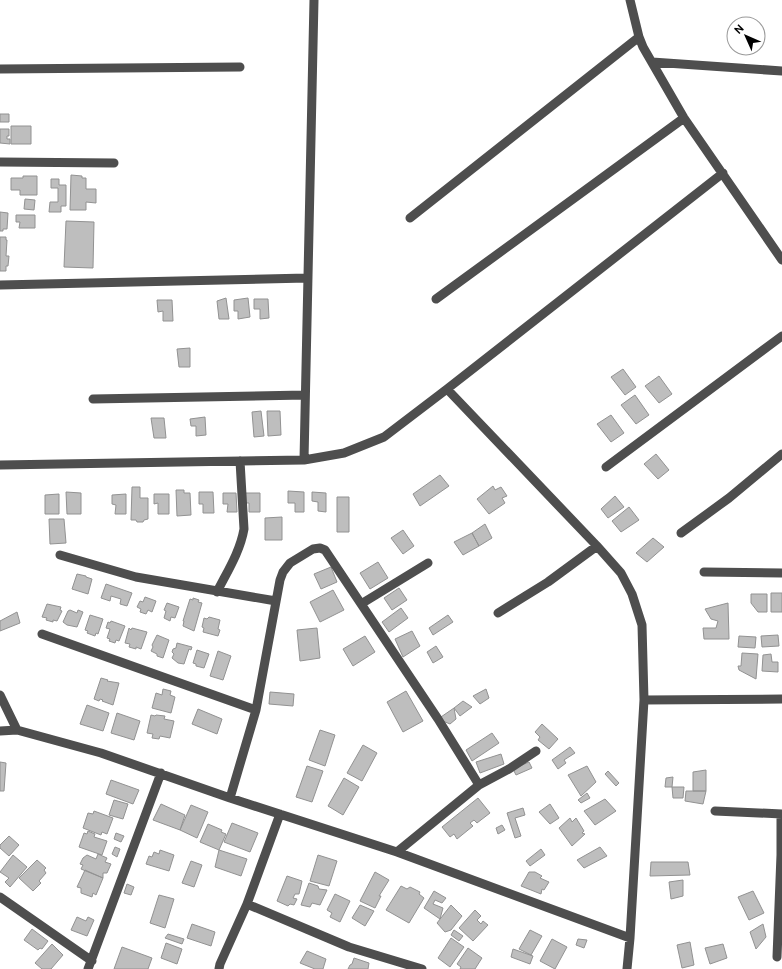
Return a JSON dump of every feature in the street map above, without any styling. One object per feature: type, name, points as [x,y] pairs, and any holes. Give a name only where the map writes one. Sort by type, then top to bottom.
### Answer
[{"type":"street","points":[[304,460],[314,0]]},
{"type":"street","points":[[630,0],[639,37],[684,118],[782,260]]},
{"type":"street","points":[[410,218],[639,37]]},
{"type":"street","points":[[652,62],[782,71]]},
{"type":"street","points":[[0,69],[240,67]]},
{"type":"street","points":[[436,299],[684,118]]},
{"type":"street","points":[[0,162],[114,163]]},
{"type":"street","points":[[0,465],[304,460],[344,453],[384,437],[722,173]]},
{"type":"street","points":[[0,285],[307,278]]},
{"type":"street","points":[[606,467],[782,336]]},
{"type":"street","points":[[447,389],[621,573],[632,594],[642,625],[644,700],[627,969]]},
{"type":"street","points":[[93,399],[305,395]]},
{"type":"street","points":[[681,533],[729,498],[782,454]]},
{"type":"street","points":[[217,592],[239,550],[244,529],[240,461]]},
{"type":"street","points":[[498,613],[548,582],[597,546]]},
{"type":"street","points":[[230,798],[256,710],[280,580],[290,563],[313,549],[320,548],[325,550],[438,719],[479,785]]},
{"type":"street","points":[[60,555],[136,577],[276,601]]},
{"type":"street","points":[[361,604],[428,564]]},
{"type":"street","points":[[704,572],[782,573]]},
{"type":"street","points":[[42,634],[256,710]]},
{"type":"street","points":[[0,695],[18,730]]},
{"type":"street","points":[[644,700],[782,699]]},
{"type":"street","points":[[0,731],[18,730],[81,747],[161,773],[230,798],[397,852],[630,938]]},
{"type":"street","points":[[397,852],[479,785],[509,769],[536,751]]},
{"type":"street","points":[[0,897],[90,965],[161,773]]},
{"type":"street","points":[[714,811],[782,814],[777,958]]},
{"type":"street","points":[[219,969],[247,904],[280,814]]},
{"type":"street","points":[[247,904],[349,947],[422,969]]},
{"type":"building","points":[[0,114],[9,114],[9,122],[0,122]]},
{"type":"building","points":[[11,126],[31,126],[31,144],[11,144]]},
{"type":"building","points":[[0,129],[9,129],[9,136],[7,136],[7,139],[10,139],[10,144],[0,143]]},
{"type":"building","points":[[71,175],[86,178],[86,189],[96,189],[96,203],[86,202],[86,210],[70,210]]},
{"type":"building","points":[[23,176],[37,176],[37,195],[20,195],[20,190],[11,190],[11,178],[23,178]]},
{"type":"building","points":[[51,179],[59,179],[59,185],[66,185],[66,206],[61,206],[61,212],[49,212],[50,202],[58,202],[58,188],[51,188]]},
{"type":"building","points":[[25,199],[35,200],[34,210],[24,209]]},
{"type":"building","points":[[0,212],[8,213],[7,229],[3,229],[3,231],[0,231]]},
{"type":"building","points":[[16,215],[35,215],[35,228],[19,228],[20,222],[16,222]]},
{"type":"building","points":[[66,221],[94,222],[93,268],[64,267]]},
{"type":"building","points":[[0,237],[6,237],[7,240],[6,256],[9,256],[6,271],[0,271]]},
{"type":"building","points":[[226,298],[229,319],[219,319],[217,301]]},
{"type":"building","points":[[248,298],[250,317],[238,319],[238,311],[234,311],[234,300]]},
{"type":"building","points":[[254,299],[268,299],[269,318],[260,319],[260,309],[254,309]]},
{"type":"building","points":[[157,300],[172,300],[173,321],[163,321],[163,311],[158,312]]},
{"type":"building","points":[[190,348],[190,367],[179,367],[177,349]]},
{"type":"building","points":[[623,369],[636,387],[625,395],[611,377]]},
{"type":"building","points":[[659,376],[672,394],[659,403],[645,386]]},
{"type":"building","points":[[635,395],[649,415],[636,424],[621,405]]},
{"type":"building","points":[[261,411],[264,436],[254,437],[252,412]]},
{"type":"building","points":[[267,411],[280,411],[281,435],[268,436]]},
{"type":"building","points":[[611,415],[624,433],[611,442],[597,424]]},
{"type":"building","points":[[205,417],[206,435],[196,436],[196,426],[191,426],[190,419]]},
{"type":"building","points":[[151,418],[164,418],[166,438],[154,438]]},
{"type":"building","points":[[656,454],[669,470],[658,479],[644,464]]},
{"type":"building","points":[[440,475],[449,486],[420,506],[413,494]]},
{"type":"building","points":[[493,486],[495,490],[501,487],[507,496],[502,498],[505,503],[489,514],[477,499]]},
{"type":"building","points":[[132,487],[140,487],[140,498],[148,498],[148,519],[144,520],[143,522],[131,520]]},
{"type":"building","points":[[176,490],[184,490],[184,493],[190,493],[191,515],[177,516]]},
{"type":"building","points":[[288,491],[304,492],[304,512],[295,512],[295,503],[288,503]]},
{"type":"building","points":[[66,492],[81,493],[81,514],[67,514]]},
{"type":"building","points":[[199,492],[213,492],[214,513],[203,513],[203,504],[199,504]]},
{"type":"building","points":[[312,492],[326,493],[326,512],[318,511],[318,502],[312,501]]},
{"type":"building","points":[[223,493],[236,493],[237,512],[227,512],[228,504],[223,504]]},
{"type":"building","points":[[245,493],[260,493],[260,512],[249,512],[249,503],[245,503]]},
{"type":"building","points":[[59,494],[59,514],[45,514],[45,495]]},
{"type":"building","points":[[126,494],[126,514],[115,514],[116,505],[112,504],[112,495]]},
{"type":"building","points":[[154,494],[169,494],[169,514],[158,514],[158,503],[154,504]]},
{"type":"building","points":[[615,496],[624,507],[608,518],[601,509]]},
{"type":"building","points":[[337,497],[349,497],[349,532],[337,532]]},
{"type":"building","points":[[629,507],[639,520],[621,532],[612,521]]},
{"type":"building","points":[[282,517],[282,540],[265,540],[265,518]]},
{"type":"building","points":[[49,519],[64,519],[66,543],[50,544]]},
{"type":"building","points":[[485,524],[492,538],[479,546],[472,533]]},
{"type":"building","points":[[403,530],[414,546],[403,554],[391,538]]},
{"type":"building","points":[[472,533],[479,546],[463,555],[454,542]]},
{"type":"building","points":[[653,538],[664,547],[647,562],[636,553]]},
{"type":"building","points":[[378,562],[388,578],[370,589],[360,573]]},
{"type":"building","points":[[331,567],[337,582],[321,589],[314,574]]},
{"type":"building","points":[[77,574],[92,579],[88,594],[72,589]]},
{"type":"building","points":[[106,584],[132,593],[127,606],[120,604],[121,599],[111,596],[110,601],[101,598]]},
{"type":"building","points":[[399,588],[407,600],[392,610],[384,598]]},
{"type":"building","points":[[333,590],[344,610],[320,622],[310,602]]},
{"type":"building","points":[[771,593],[782,593],[782,612],[771,612]]},
{"type":"building","points":[[751,594],[767,594],[767,612],[758,612],[751,603]]},
{"type":"building","points":[[145,597],[156,601],[152,612],[148,610],[146,614],[140,612],[141,609],[137,607],[140,601],[143,602]]},
{"type":"building","points":[[193,598],[202,603],[194,631],[183,626],[183,621],[190,599],[193,600]]},
{"type":"building","points":[[167,603],[179,607],[175,618],[171,617],[170,621],[164,618],[166,611],[164,610]]},
{"type":"building","points":[[728,603],[729,639],[704,639],[703,628],[716,628],[718,621],[711,619],[705,609]]},
{"type":"building","points":[[47,604],[61,607],[60,610],[62,611],[57,621],[53,620],[53,622],[42,617]]},
{"type":"building","points":[[401,608],[408,618],[389,632],[382,622]]},
{"type":"building","points":[[70,610],[77,613],[78,610],[83,612],[77,627],[67,625],[63,622],[68,611]]},
{"type":"building","points":[[17,612],[20,623],[0,631],[0,621]]},
{"type":"building","points":[[90,615],[103,619],[98,634],[96,633],[95,636],[87,633],[88,631],[85,630]]},
{"type":"building","points":[[448,615],[453,622],[433,635],[429,628]]},
{"type":"building","points":[[209,617],[220,620],[218,629],[220,630],[218,636],[203,632],[204,628],[202,627],[204,618],[207,619]]},
{"type":"building","points":[[111,621],[125,626],[119,641],[116,640],[115,643],[109,641],[110,639],[107,638],[110,629],[106,628],[108,622],[110,623]]},
{"type":"building","points":[[129,628],[131,630],[132,628],[147,632],[141,649],[129,647],[130,644],[125,643]]},
{"type":"building","points":[[317,628],[320,658],[300,661],[297,630]]},
{"type":"building","points":[[412,631],[420,646],[403,657],[395,639]]},
{"type":"building","points":[[157,635],[169,640],[163,658],[157,656],[157,654],[151,651]]},
{"type":"building","points":[[778,635],[779,646],[762,647],[761,636]]},
{"type":"building","points":[[365,636],[375,652],[353,666],[343,649]]},
{"type":"building","points":[[739,636],[756,637],[755,648],[738,647]]},
{"type":"building","points":[[177,643],[192,647],[191,650],[189,649],[184,664],[178,663],[172,658],[174,654],[172,652],[173,649],[176,648]]},
{"type":"building","points":[[436,646],[443,657],[433,663],[427,652]]},
{"type":"building","points":[[197,650],[209,654],[204,668],[196,666],[196,664],[193,663]]},
{"type":"building","points":[[218,651],[231,656],[223,680],[210,676]]},
{"type":"building","points":[[742,653],[758,654],[756,679],[739,670],[738,666],[741,666]]},
{"type":"building","points":[[771,654],[772,662],[778,662],[778,672],[762,671],[763,655]]},
{"type":"building","points":[[101,678],[108,680],[107,681],[119,683],[113,705],[100,699],[99,701],[94,699]]},
{"type":"building","points":[[163,689],[171,691],[170,695],[175,697],[171,713],[152,708],[156,693],[162,695]]},
{"type":"building","points":[[486,689],[489,698],[480,704],[473,696]]},
{"type":"building","points":[[406,691],[423,721],[403,732],[387,702]]},
{"type":"building","points":[[270,692],[294,694],[293,706],[269,704]]},
{"type":"building","points":[[463,701],[472,707],[460,716],[454,708]]},
{"type":"building","points":[[87,705],[109,713],[103,731],[80,724]]},
{"type":"building","points":[[454,708],[456,719],[450,724],[438,719]]},
{"type":"building","points":[[198,709],[222,719],[217,734],[192,724]]},
{"type":"building","points":[[117,713],[140,721],[134,740],[111,733]]},
{"type":"building","points":[[151,715],[165,716],[164,719],[174,721],[170,738],[160,736],[159,739],[152,738],[153,734],[147,733]]},
{"type":"building","points":[[542,724],[558,739],[549,749],[538,740],[540,737],[535,732]]},
{"type":"building","points":[[320,730],[335,735],[325,766],[309,760]]},
{"type":"building","points":[[492,733],[499,743],[472,761],[466,750]]},
{"type":"building","points":[[363,745],[377,753],[362,781],[347,773]]},
{"type":"building","points":[[570,747],[575,753],[564,760],[566,763],[558,769],[552,760]]},
{"type":"building","points":[[501,754],[504,764],[480,773],[476,762]]},
{"type":"building","points":[[0,762],[6,763],[4,791],[0,791]]},
{"type":"building","points":[[529,762],[532,768],[516,775],[513,769]]},
{"type":"building","points":[[307,766],[323,771],[312,802],[296,797]]},
{"type":"building","points":[[587,766],[596,782],[581,796],[568,775]]},
{"type":"building","points":[[706,770],[706,791],[693,791],[693,772]]},
{"type":"building","points":[[608,771],[619,783],[616,786],[605,774]]},
{"type":"building","points":[[673,777],[672,787],[665,787],[666,778]]},
{"type":"building","points":[[344,778],[359,787],[343,815],[328,806]]},
{"type":"building","points":[[111,780],[139,790],[133,804],[106,794]]},
{"type":"building","points":[[672,787],[684,787],[683,798],[673,798]]},
{"type":"building","points":[[686,791],[706,791],[703,804],[685,801]]},
{"type":"building","points":[[587,793],[590,798],[581,803],[578,800]]},
{"type":"building","points":[[478,798],[490,813],[477,823],[474,820],[470,823],[473,826],[457,839],[454,834],[450,837],[442,827]]},
{"type":"building","points":[[605,799],[616,811],[595,825],[584,811]]},
{"type":"building","points":[[114,800],[128,804],[123,819],[109,815]]},
{"type":"building","points":[[161,804],[185,815],[180,830],[153,820]]},
{"type":"building","points":[[550,804],[559,818],[550,824],[539,812]]},
{"type":"building","points":[[191,805],[208,812],[197,838],[180,830]]},
{"type":"building","points":[[523,808],[525,815],[515,818],[521,836],[515,838],[507,813]]},
{"type":"building","points":[[94,811],[113,818],[107,834],[102,832],[101,835],[83,828],[88,813],[93,814]]},
{"type":"building","points":[[570,818],[572,822],[576,818],[584,831],[582,833],[585,834],[572,846],[559,828]]},
{"type":"building","points":[[232,823],[258,833],[250,852],[224,842]]},
{"type":"building","points":[[208,824],[222,830],[221,832],[226,834],[219,850],[200,842]]},
{"type":"building","points":[[502,825],[505,830],[498,834],[496,828]]},
{"type":"building","points":[[88,831],[95,834],[94,837],[107,841],[102,855],[79,847],[84,833],[87,834]]},
{"type":"building","points":[[116,833],[124,836],[121,842],[114,839]]},
{"type":"building","points":[[9,836],[19,845],[9,856],[0,848],[0,845]]},
{"type":"building","points":[[115,847],[120,849],[117,857],[112,854]]},
{"type":"building","points":[[600,847],[607,856],[584,868],[577,860]]},
{"type":"building","points":[[541,849],[545,855],[530,866],[526,861]]},
{"type":"building","points":[[160,850],[174,855],[169,871],[146,864],[149,856],[152,857],[154,852],[159,854]]},
{"type":"building","points":[[219,850],[247,859],[241,876],[215,867]]},
{"type":"building","points":[[98,854],[107,858],[105,862],[111,864],[107,873],[103,873],[103,878],[81,869],[83,865],[80,864],[83,858],[87,855],[96,859]]},
{"type":"building","points":[[13,855],[27,867],[10,887],[5,882],[9,878],[0,872]]},
{"type":"building","points":[[318,855],[337,861],[329,886],[310,881]]},
{"type":"building","points":[[37,860],[46,868],[44,870],[46,873],[39,881],[41,883],[33,891],[19,878]]},
{"type":"building","points":[[191,861],[202,865],[194,887],[182,883]]},
{"type":"building","points":[[651,862],[688,862],[690,875],[650,876]]},
{"type":"building","points":[[85,870],[103,878],[96,895],[93,893],[92,897],[81,893],[81,888],[77,887]]},
{"type":"building","points":[[375,872],[389,880],[379,896],[381,896],[375,908],[360,901]]},
{"type":"building","points":[[529,872],[535,872],[542,876],[540,878],[549,882],[544,890],[542,889],[541,894],[521,886]]},
{"type":"building","points":[[287,876],[302,881],[299,894],[295,894],[293,898],[297,899],[294,905],[290,904],[288,906],[277,901]]},
{"type":"building","points":[[683,880],[683,896],[671,899],[669,882]]},
{"type":"building","points":[[309,883],[318,886],[319,889],[327,890],[320,905],[312,903],[310,907],[301,905]]},
{"type":"building","points":[[127,884],[134,887],[131,895],[124,893]]},
{"type":"building","points":[[401,886],[407,889],[410,887],[420,892],[419,894],[424,898],[409,923],[386,910]]},
{"type":"building","points":[[434,891],[446,898],[442,903],[435,900],[433,904],[443,908],[440,919],[424,908]]},
{"type":"building","points":[[753,891],[764,913],[749,920],[738,897]]},
{"type":"building","points":[[335,894],[350,901],[340,922],[330,917],[332,913],[327,910]]},
{"type":"building","points":[[159,895],[174,899],[165,928],[150,923]]},
{"type":"building","points":[[360,905],[374,911],[365,926],[352,918]]},
{"type":"building","points":[[451,905],[462,916],[451,930],[445,932],[437,923]]},
{"type":"building","points":[[475,910],[481,916],[477,920],[481,924],[483,921],[488,925],[473,941],[459,928]]},
{"type":"building","points":[[77,917],[86,921],[88,917],[94,920],[87,936],[71,930]]},
{"type":"building","points":[[192,924],[215,932],[211,946],[187,938]]},
{"type":"building","points":[[763,924],[766,937],[756,949],[750,932]]},
{"type":"building","points":[[32,929],[48,941],[42,949],[40,948],[38,950],[24,940]]},
{"type":"building","points":[[454,930],[463,936],[459,941],[451,935]]},
{"type":"building","points":[[530,930],[542,936],[531,955],[519,949]]},
{"type":"building","points":[[168,934],[184,939],[182,944],[165,938]]},
{"type":"building","points":[[451,938],[464,947],[450,967],[438,958]]},
{"type":"building","points":[[552,939],[567,947],[555,969],[540,961]]},
{"type":"building","points":[[578,939],[587,940],[584,948],[576,945]]},
{"type":"building","points":[[690,942],[694,965],[682,968],[677,945]]},
{"type":"building","points":[[166,943],[182,949],[177,964],[161,958]]},
{"type":"building","points":[[52,944],[63,955],[51,969],[42,969],[35,963]]},
{"type":"building","points":[[723,944],[727,958],[710,964],[705,948]]},
{"type":"building","points":[[122,947],[152,958],[148,969],[114,969]]},
{"type":"building","points":[[468,948],[482,958],[475,969],[460,969],[461,967],[457,964]]},
{"type":"building","points":[[513,949],[533,956],[530,964],[511,957]]},
{"type":"building","points":[[307,951],[326,959],[323,969],[315,969],[300,963]]},
{"type":"building","points":[[354,958],[369,963],[368,969],[348,969]]}]
